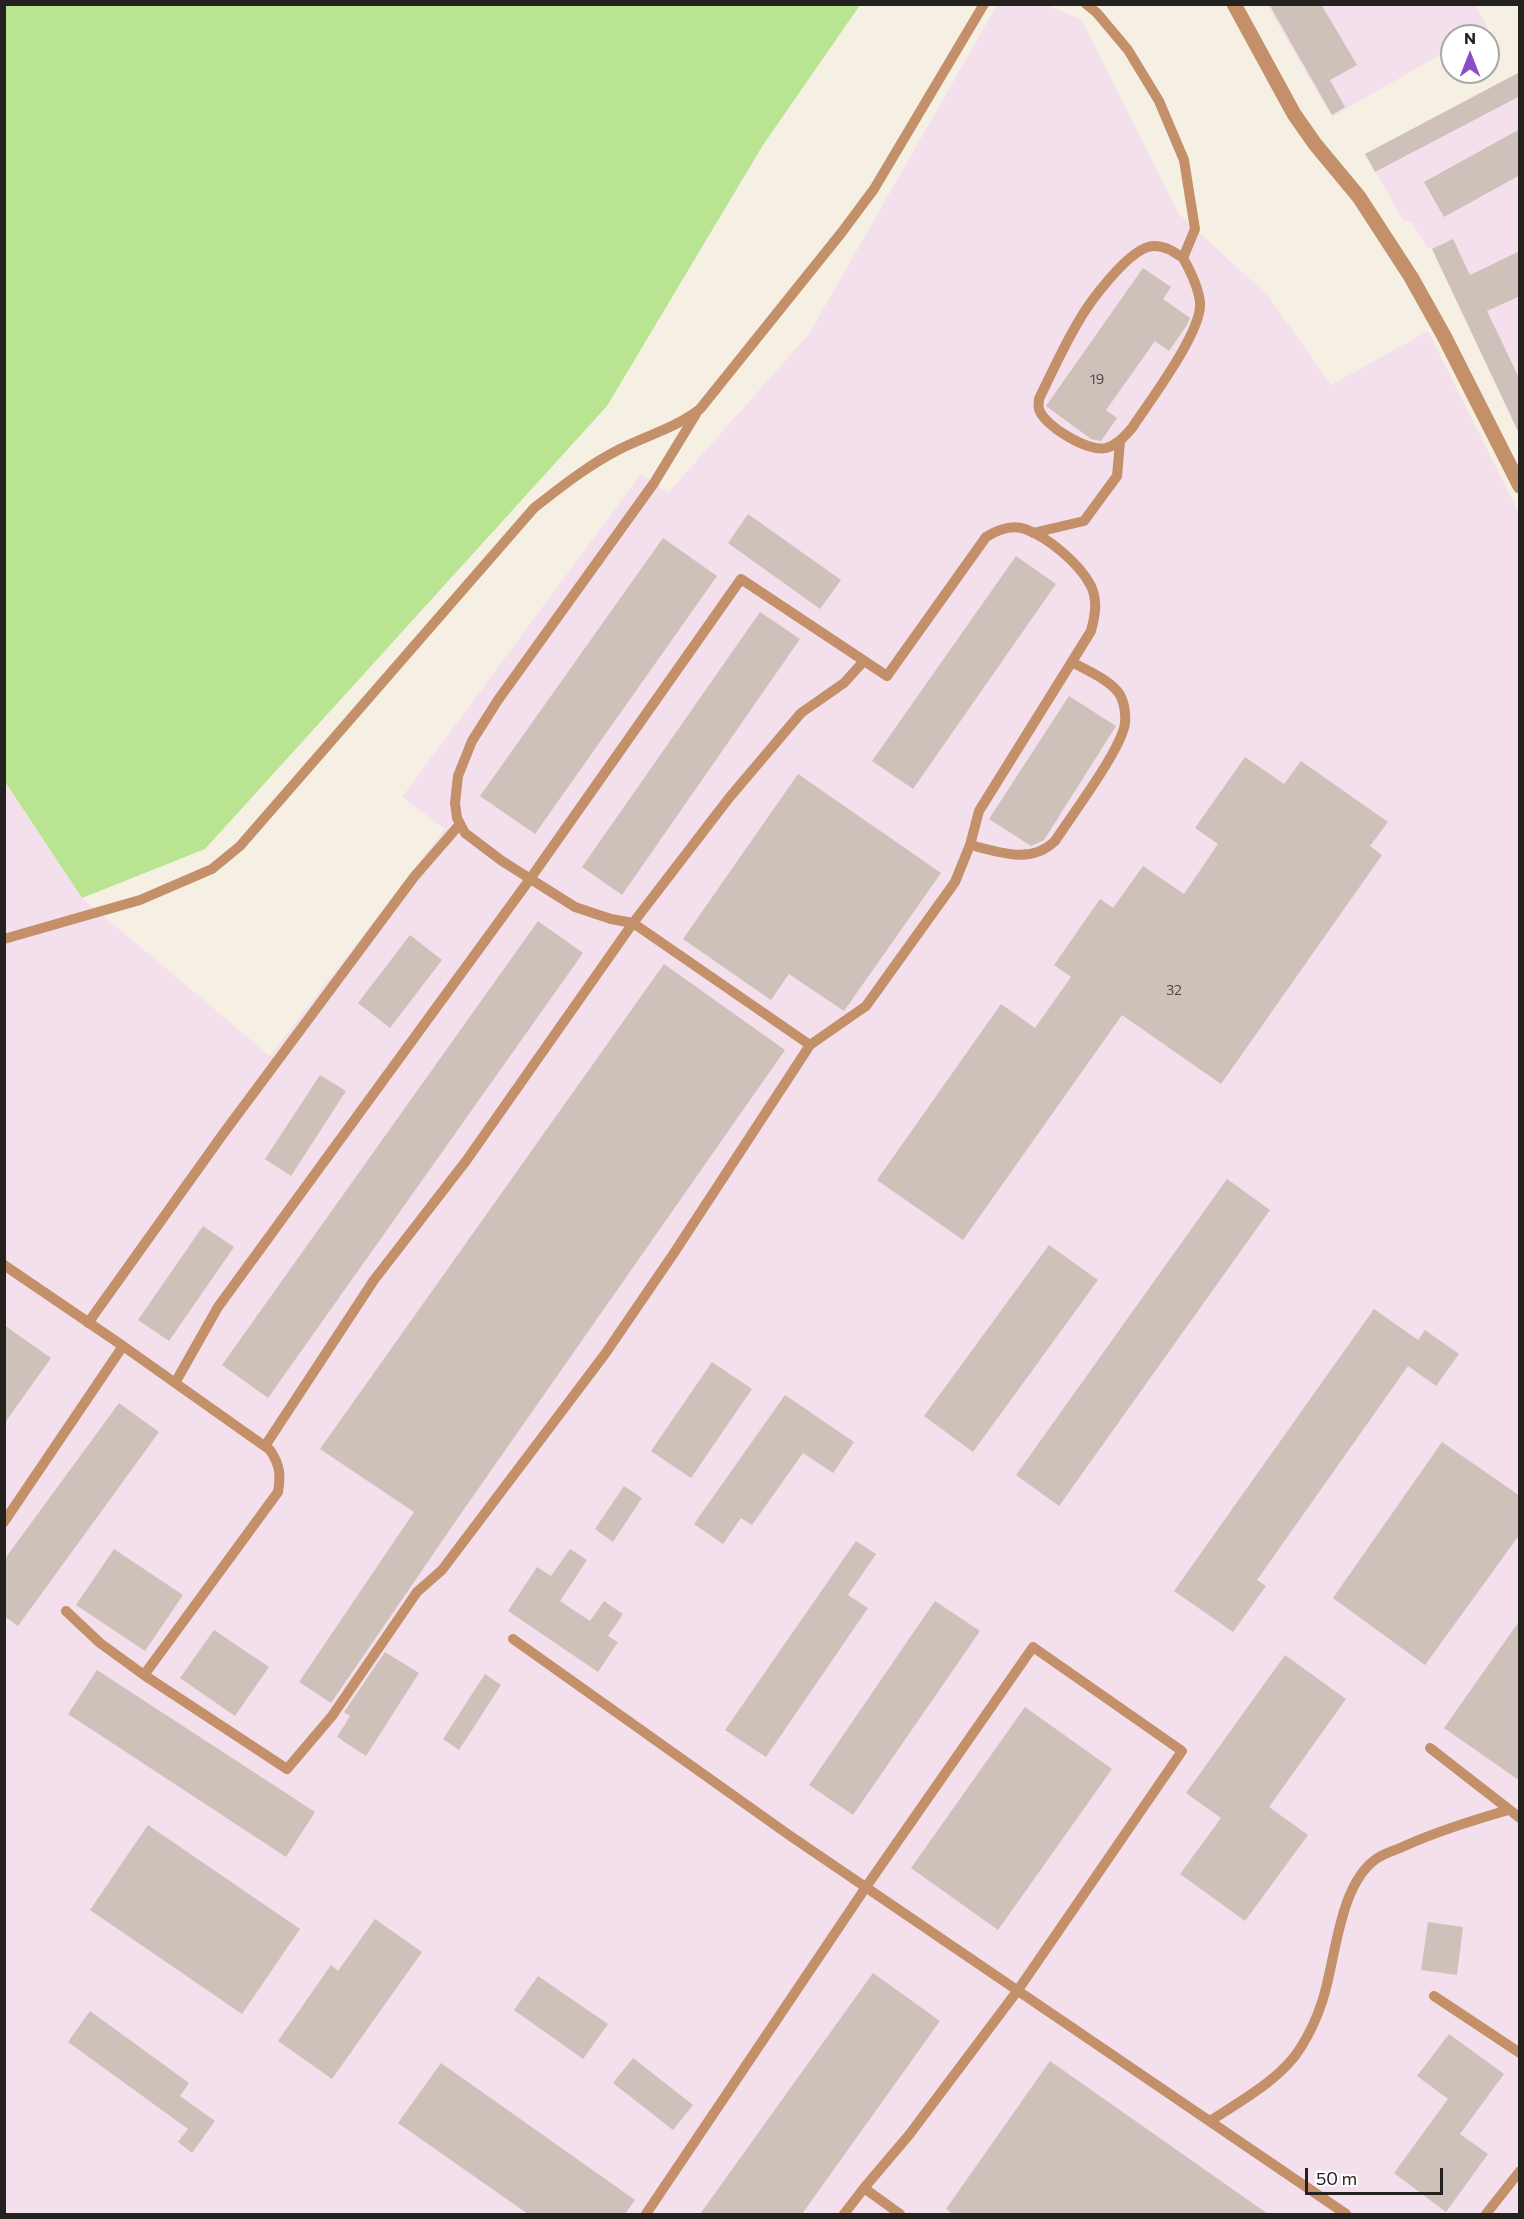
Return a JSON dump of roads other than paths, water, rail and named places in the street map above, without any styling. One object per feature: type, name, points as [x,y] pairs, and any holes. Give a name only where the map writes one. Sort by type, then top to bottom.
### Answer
[{"type":"street","points":[[1234,4],[1294,114],[1315,144],[1359,197],[1411,277],[1444,336],[1520,486]]},
{"type":"lane","points":[[810,1045],[633,923],[611,919],[575,907],[502,861],[465,833],[457,818],[455,803],[458,776],[472,741],[498,700],[654,483],[700,409],[874,189],[984,4]]},
{"type":"lane","points":[[1086,4],[1128,50],[1159,101],[1184,160],[1195,229],[1183,258]]},
{"type":"lane","points":[[1153,246],[1167,248],[1183,258],[1194,278],[1200,304],[1193,330],[1137,420],[1120,442],[1105,449],[1091,448],[1068,437],[1045,419],[1039,410],[1039,399],[1078,321],[1114,273],[1142,249],[1153,246]]},
{"type":"lane","points":[[4,939],[140,900],[212,869],[240,846],[534,508],[574,476],[618,450],[687,419],[700,409]]},
{"type":"lane","points":[[1033,533],[1084,520],[1117,476],[1120,442]]},
{"type":"lane","points":[[66,1611],[100,1643],[144,1675],[287,1769],[332,1716],[417,1592],[442,1570],[462,1545],[605,1354],[810,1045],[866,1006],[955,882],[970,845],[980,811],[1091,631],[1096,609],[1092,587],[1078,566],[1051,544],[1024,528],[1000,528],[986,537],[887,676],[741,579],[530,879],[218,1307],[175,1383]]},
{"type":"lane","points":[[265,1446],[374,1280],[466,1161],[633,923],[729,798],[801,713],[844,683],[863,662]]},
{"type":"lane","points":[[970,845],[1020,855],[1045,850],[1055,841],[1119,742],[1125,723],[1124,705],[1118,692],[1105,681],[1072,662]]},
{"type":"lane","points":[[88,1323],[223,1134],[407,887],[460,824]]},
{"type":"lane","points":[[4,1265],[265,1446],[278,1462],[281,1476],[278,1492],[144,1675]]},
{"type":"lane","points":[[4,1522],[123,1346]]},
{"type":"lane","points":[[513,1639],[866,1887],[1346,2214]]},
{"type":"lane","points":[[646,2214],[866,1887],[1033,1647],[1182,1751],[1018,1990],[909,2135],[844,2214]]},
{"type":"lane","points":[[1430,1748],[1520,1818]]},
{"type":"lane","points":[[1210,2121],[1264,2084],[1301,2049],[1322,2002],[1349,1895],[1362,1874],[1376,1859],[1412,1842],[1463,1823],[1508,1810]]},
{"type":"lane","points":[[1434,1996],[1520,2053]]},
{"type":"lane","points":[[1486,2214],[1520,2171]]},
{"type":"lane","points":[[864,2188],[900,2214]]}]
